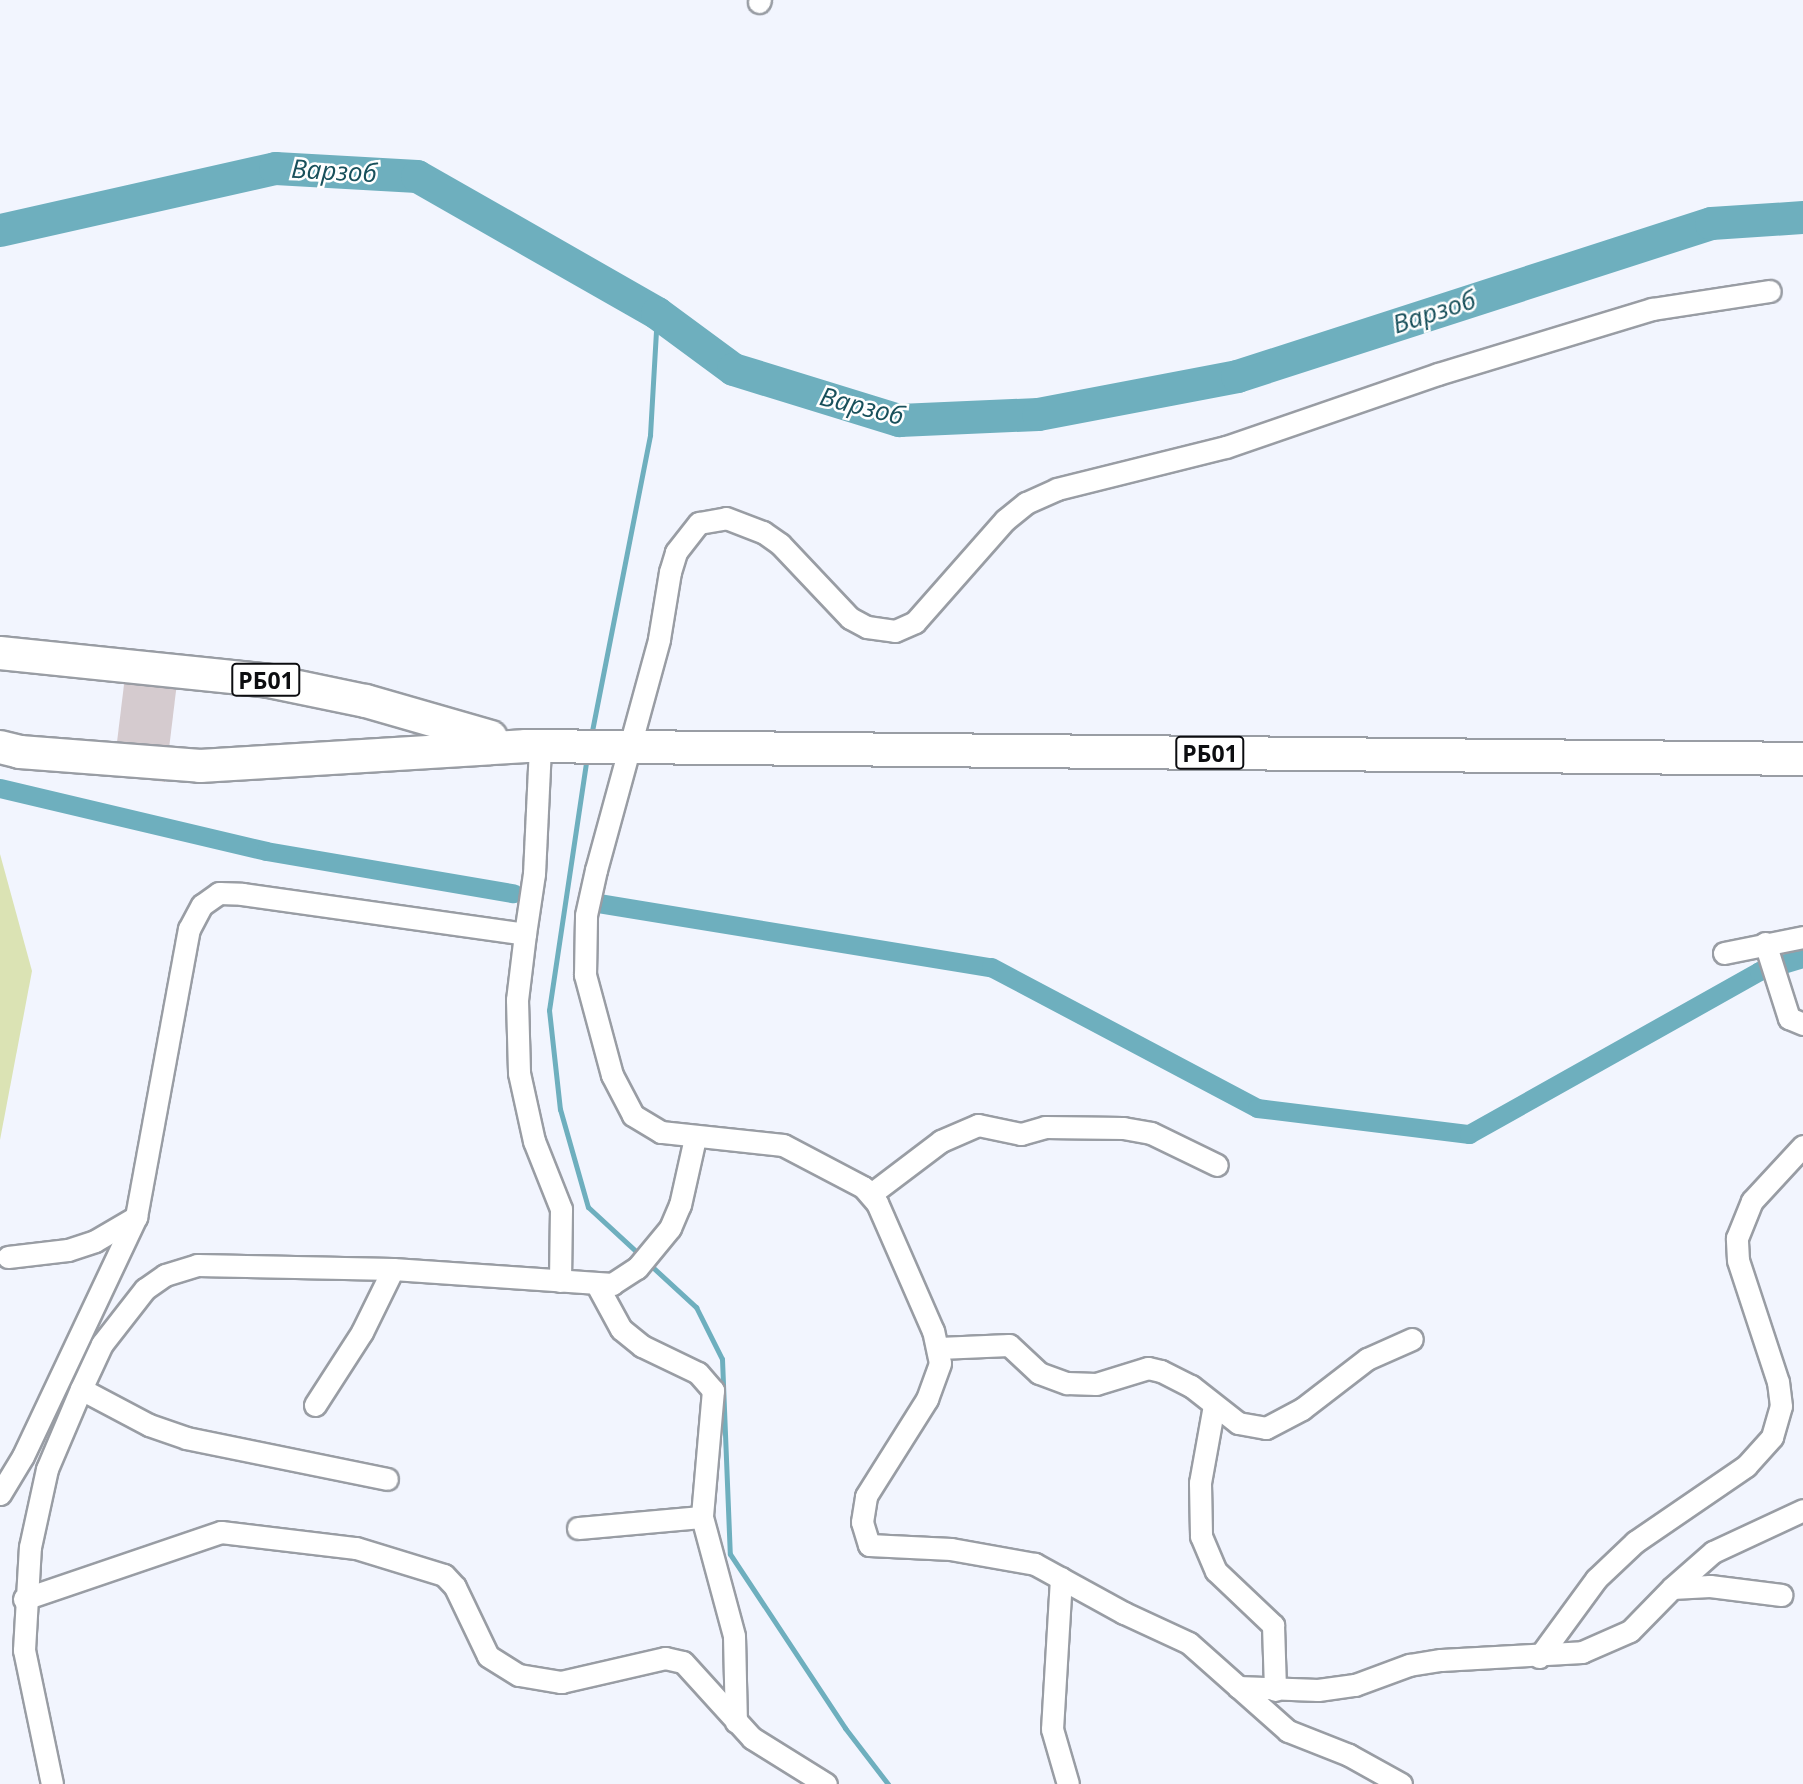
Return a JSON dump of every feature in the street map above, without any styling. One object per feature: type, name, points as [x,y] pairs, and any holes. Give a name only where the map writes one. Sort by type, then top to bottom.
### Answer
[{"type":"highway","name":"РБ01","points":[[0,653],[269,681],[366,701],[541,747]]},
{"type":"highway","name":"РБ01","points":[[0,747],[20,752],[200,766],[541,747],[1803,760]]},
{"type":"street","points":[[1401,1784],[1349,1755],[1288,1731],[1189,1643],[1061,1578],[1012,1556],[951,1549],[876,1548],[864,1539],[866,1496],[927,1399],[940,1363],[939,1348],[872,1194],[813,1156],[783,1144],[695,1138],[661,1132],[633,1115],[604,1050],[585,975],[586,915],[623,748],[659,639],[676,552],[699,523],[726,518],[763,532],[780,544],[825,597],[850,618],[867,627],[895,631],[915,622],[1005,520],[1026,503],[1057,489],[1226,447],[1438,374],[1652,309],[1770,291]]},
{"type":"street","points":[[541,747],[534,874],[517,1000],[518,1061],[534,1141],[561,1209],[560,1281]]},
{"type":"street","points":[[0,1494],[23,1456],[136,1217],[189,929],[210,897],[242,894],[525,934]]},
{"type":"street","points":[[1724,953],[1766,947],[1803,937]]},
{"type":"street","points":[[1766,947],[1780,999],[1789,1018],[1803,1024]]},
{"type":"street","points":[[872,1194],[941,1142],[978,1125],[1021,1134],[1045,1127],[1123,1128],[1151,1133],[1217,1165]]},
{"type":"street","points":[[52,1784],[24,1650],[24,1599],[47,1469],[81,1389],[124,1311],[145,1289],[180,1268],[393,1269],[612,1284],[637,1268],[670,1228],[680,1205],[695,1138]]},
{"type":"street","points":[[1539,1657],[1571,1607],[1634,1542],[1746,1466],[1772,1437],[1781,1406],[1777,1382],[1738,1260],[1737,1238],[1752,1201],[1803,1146]]},
{"type":"street","points":[[8,1257],[68,1250],[94,1241],[136,1217]]},
{"type":"street","points":[[315,1405],[362,1332],[393,1269]]},
{"type":"street","points":[[597,1285],[621,1329],[710,1383],[714,1399],[702,1517],[734,1636],[736,1722]]},
{"type":"street","points":[[939,1348],[1009,1345],[1039,1373],[1067,1383],[1096,1384],[1148,1368],[1161,1371],[1238,1423],[1266,1428],[1302,1409],[1367,1359],[1412,1339]]},
{"type":"street","points":[[81,1389],[149,1425],[186,1438],[387,1479]]},
{"type":"street","points":[[1214,1405],[1199,1483],[1201,1536],[1216,1571],[1273,1625],[1275,1690]]},
{"type":"street","points":[[23,1456],[47,1469]]},
{"type":"street","points":[[1238,1687],[1275,1690],[1355,1685],[1409,1665],[1441,1660],[1539,1657],[1582,1652],[1622,1635],[1644,1620],[1672,1588],[1713,1552],[1803,1510]]},
{"type":"street","points":[[578,1528],[702,1517]]},
{"type":"street","points":[[24,1599],[221,1532],[356,1548],[444,1575],[455,1587],[488,1656],[519,1675],[561,1682],[671,1658],[689,1665],[752,1738],[826,1784]]},
{"type":"street","points":[[1061,1578],[1052,1729],[1068,1784]]},
{"type":"street","points":[[1672,1588],[1710,1586],[1781,1595]]},
{"type":"green space","points":[[0,854],[32,971],[0,1140]]},
{"type":"building","points":[[127,660],[179,666],[165,782],[113,775]]},
{"type":"waterway","name":"Варзоб","points":[[0,230],[275,168],[417,176],[657,313],[733,369],[899,420],[1038,414],[1237,376],[1711,223],[1803,217]]},
{"type":"waterway","points":[[591,736],[650,435],[657,313]]},
{"type":"waterway","points":[[587,756],[549,1010],[560,1109],[588,1207],[640,1255]]},
{"type":"waterway","points":[[0,788],[266,851],[513,893]]},
{"type":"waterway","points":[[592,902],[991,967],[1257,1108],[1469,1134],[1759,971],[1803,958]]},
{"type":"waterway","points":[[647,1262],[696,1307],[722,1359],[730,1554],[845,1728],[888,1784]]}]
